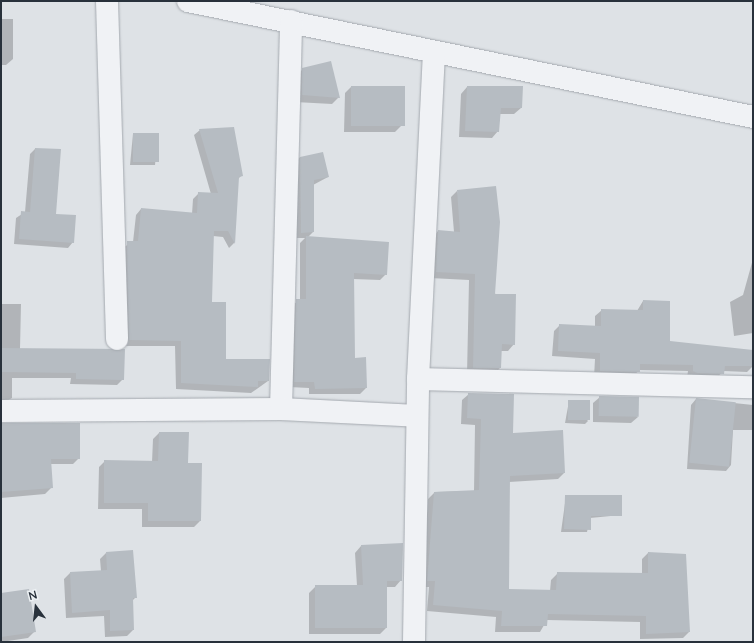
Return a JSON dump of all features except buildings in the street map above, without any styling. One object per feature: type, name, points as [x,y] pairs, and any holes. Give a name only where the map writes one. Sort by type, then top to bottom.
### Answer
[{"type":"street","points":[[107,1],[117,339]]},
{"type":"street","points":[[188,1],[291,21],[434,53],[706,105],[753,117]]},
{"type":"street","points":[[281,409],[291,21]]},
{"type":"street","points":[[414,642],[418,379],[434,53]]},
{"type":"street","points":[[418,379],[753,387]]},
{"type":"street","points":[[1,410],[281,409],[417,416]]}]
